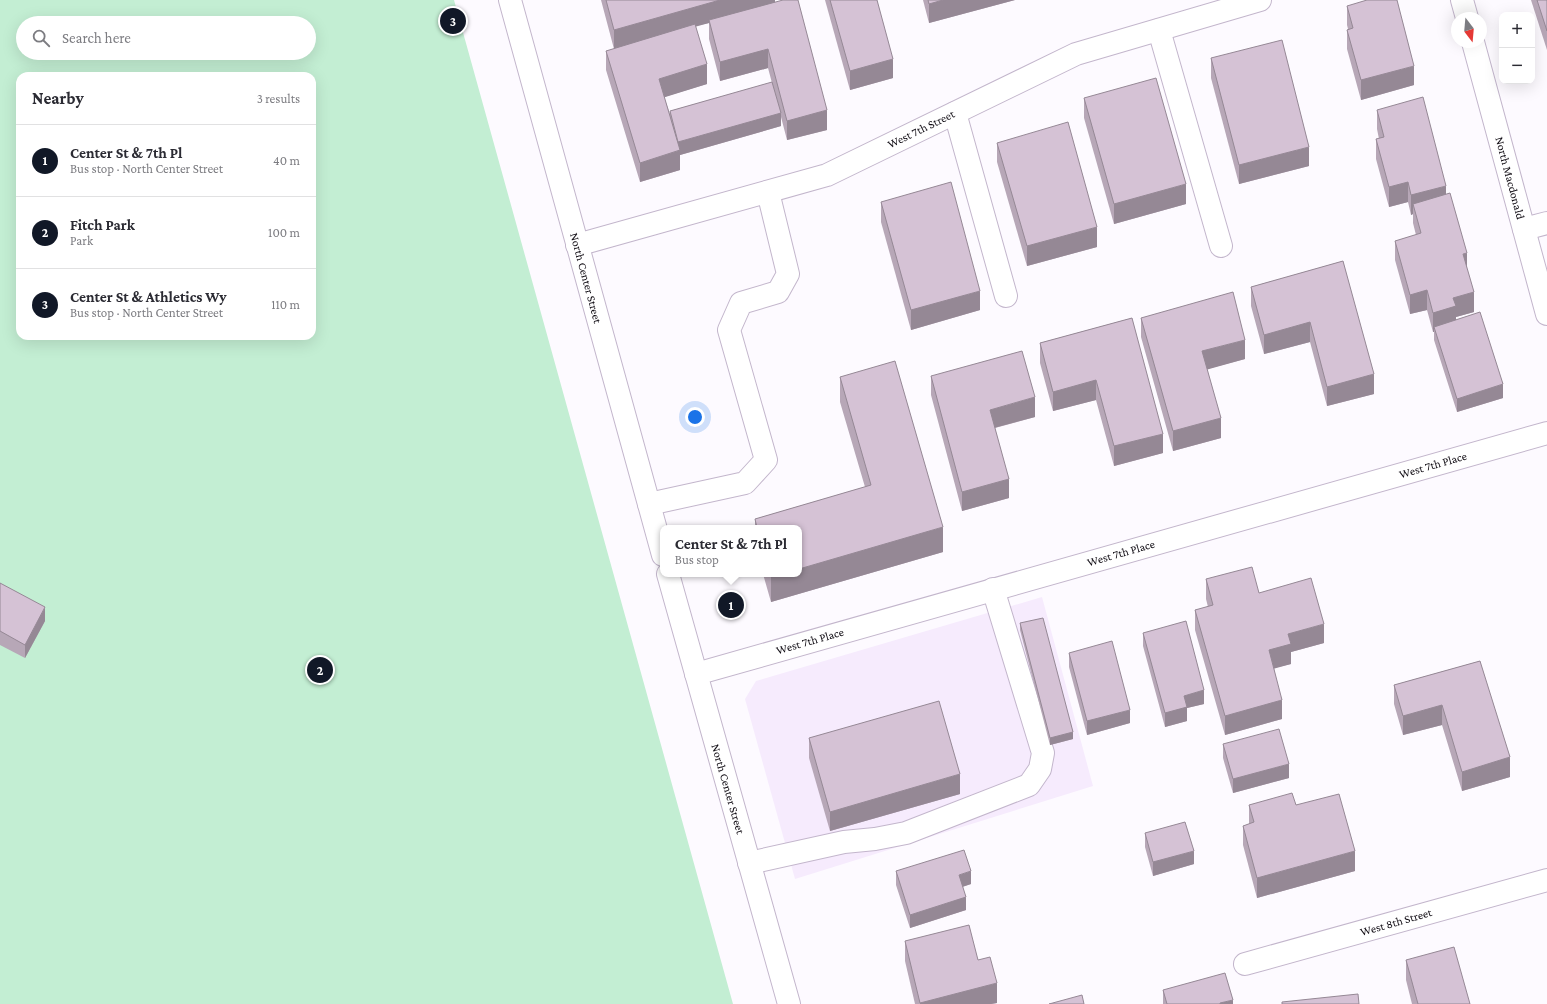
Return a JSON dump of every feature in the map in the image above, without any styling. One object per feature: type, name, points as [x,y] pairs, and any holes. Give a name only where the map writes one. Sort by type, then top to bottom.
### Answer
[{"type":"street","name":"North Center Street","points":[[510,0],[660,544]]},
{"type":"street","name":"West 7th Street","points":[[577,245],[827,175],[1076,54],[1260,0]]},
{"type":"street","points":[[1462,0],[1465,12]]},
{"type":"street","points":[[1159,30],[1221,246]]},
{"type":"street","name":"North Macdonald","points":[[1475,48],[1547,314]]},
{"type":"street","points":[[955,113],[1006,296]]},
{"type":"street","points":[[649,504],[745,483],[766,460],[729,330],[741,303],[778,292],[788,274],[768,192]]},
{"type":"street","points":[[1524,229],[1547,223]]},
{"type":"street","name":"West 7th Place","points":[[696,674],[1547,433]]},
{"type":"street","name":"North Center Street","points":[[669,577],[789,1004]]},
{"type":"street","points":[[749,864],[844,842],[875,839],[906,833],[1029,785],[1040,769],[1043,753],[993,589]]},
{"type":"street","name":"West 8th Street","points":[[1246,964],[1547,880]]},
{"type":"shaded area","points":[[1042,597],[1093,786],[795,879],[745,699],[756,681]]},
{"type":"green space","points":[[0,0],[454,0],[733,1004],[0,1004]]},
{"type":"building","points":[[606,0],[720,0],[614,30]]},
{"type":"building","points":[[783,0],[798,0],[827,110],[787,121],[768,49],[720,62],[709,20]]},
{"type":"building","points":[[830,0],[877,0],[893,59],[850,71]]},
{"type":"building","points":[[928,0],[943,0],[929,4]]},
{"type":"building","points":[[1367,0],[1397,0],[1414,66],[1361,80],[1347,30],[1353,28],[1347,6]]},
{"type":"building","points":[[1537,0],[1547,0],[1547,31]]},
{"type":"building","points":[[695,24],[707,64],[659,79],[680,150],[640,163],[606,51]]},
{"type":"building","points":[[1282,40],[1309,147],[1239,165],[1211,58]]},
{"type":"building","points":[[1156,78],[1186,184],[1114,204],[1084,98]]},
{"type":"building","points":[[772,82],[781,113],[678,142],[670,111]]},
{"type":"building","points":[[1423,97],[1446,186],[1411,195],[1408,182],[1389,187],[1376,139],[1384,137],[1377,110]]},
{"type":"building","points":[[1068,122],[1097,227],[1027,246],[997,143]]},
{"type":"building","points":[[951,182],[980,291],[911,310],[881,202]]},
{"type":"building","points":[[1450,193],[1467,253],[1463,254],[1474,292],[1453,298],[1456,306],[1433,313],[1427,290],[1410,295],[1395,241],[1421,233],[1413,204]]},
{"type":"building","points":[[1343,261],[1374,374],[1327,387],[1310,322],[1264,335],[1251,287]]},
{"type":"building","points":[[1233,292],[1245,340],[1202,351],[1221,418],[1173,431],[1141,318]]},
{"type":"building","points":[[1480,312],[1503,384],[1457,399],[1434,327]]},
{"type":"building","points":[[1132,318],[1163,434],[1114,446],[1096,380],[1053,392],[1040,343]]},
{"type":"building","points":[[1022,351],[1035,397],[990,410],[1009,479],[962,492],[931,376]]},
{"type":"building","points":[[895,361],[943,527],[802,568],[802,525],[756,525],[755,519],[871,485],[840,377]]},
{"type":"building","points":[[1252,567],[1259,593],[1311,578],[1324,624],[1288,634],[1291,644],[1269,650],[1282,700],[1225,716],[1195,610],[1213,605],[1206,579]]},
{"type":"building","points":[[0,583],[45,607],[25,645],[0,631]]},
{"type":"building","points":[[1043,618],[1073,732],[1050,738],[1020,623]]},
{"type":"building","points":[[1186,621],[1204,690],[1184,696],[1187,707],[1165,713],[1143,633]]},
{"type":"building","points":[[1112,641],[1130,710],[1087,721],[1069,653]]},
{"type":"building","points":[[1480,661],[1510,757],[1462,772],[1442,705],[1403,716],[1394,685]]},
{"type":"building","points":[[939,701],[960,774],[830,812],[809,738]]},
{"type":"building","points":[[1279,729],[1289,764],[1233,779],[1223,744]]},
{"type":"building","points":[[1292,793],[1296,805],[1339,794],[1355,851],[1257,878],[1243,826],[1254,822],[1249,805]]},
{"type":"building","points":[[1185,822],[1194,851],[1153,862],[1145,833]]},
{"type":"building","points":[[964,850],[971,871],[959,875],[966,897],[910,915],[896,871]]},
{"type":"building","points":[[969,925],[978,960],[990,957],[997,983],[920,1003],[905,941]]},
{"type":"building","points":[[1454,947],[1470,1004],[1418,1004],[1406,960]]},
{"type":"building","points":[[1225,973],[1233,1000],[1220,1004],[1167,1004],[1163,990]]},
{"type":"building","points":[[1358,994],[1359,1004],[1282,1004],[1282,1002]]},
{"type":"building","points":[[1082,995],[1084,1004],[1049,1004]]},
{"type":"place","name":"Center St & Athletics Wy","points":[[453,21]]},
{"type":"place","name":"Center St & 7th Pl","points":[[731,605]]},
{"type":"place","name":"Fitch Park","points":[[320,670]]}]
